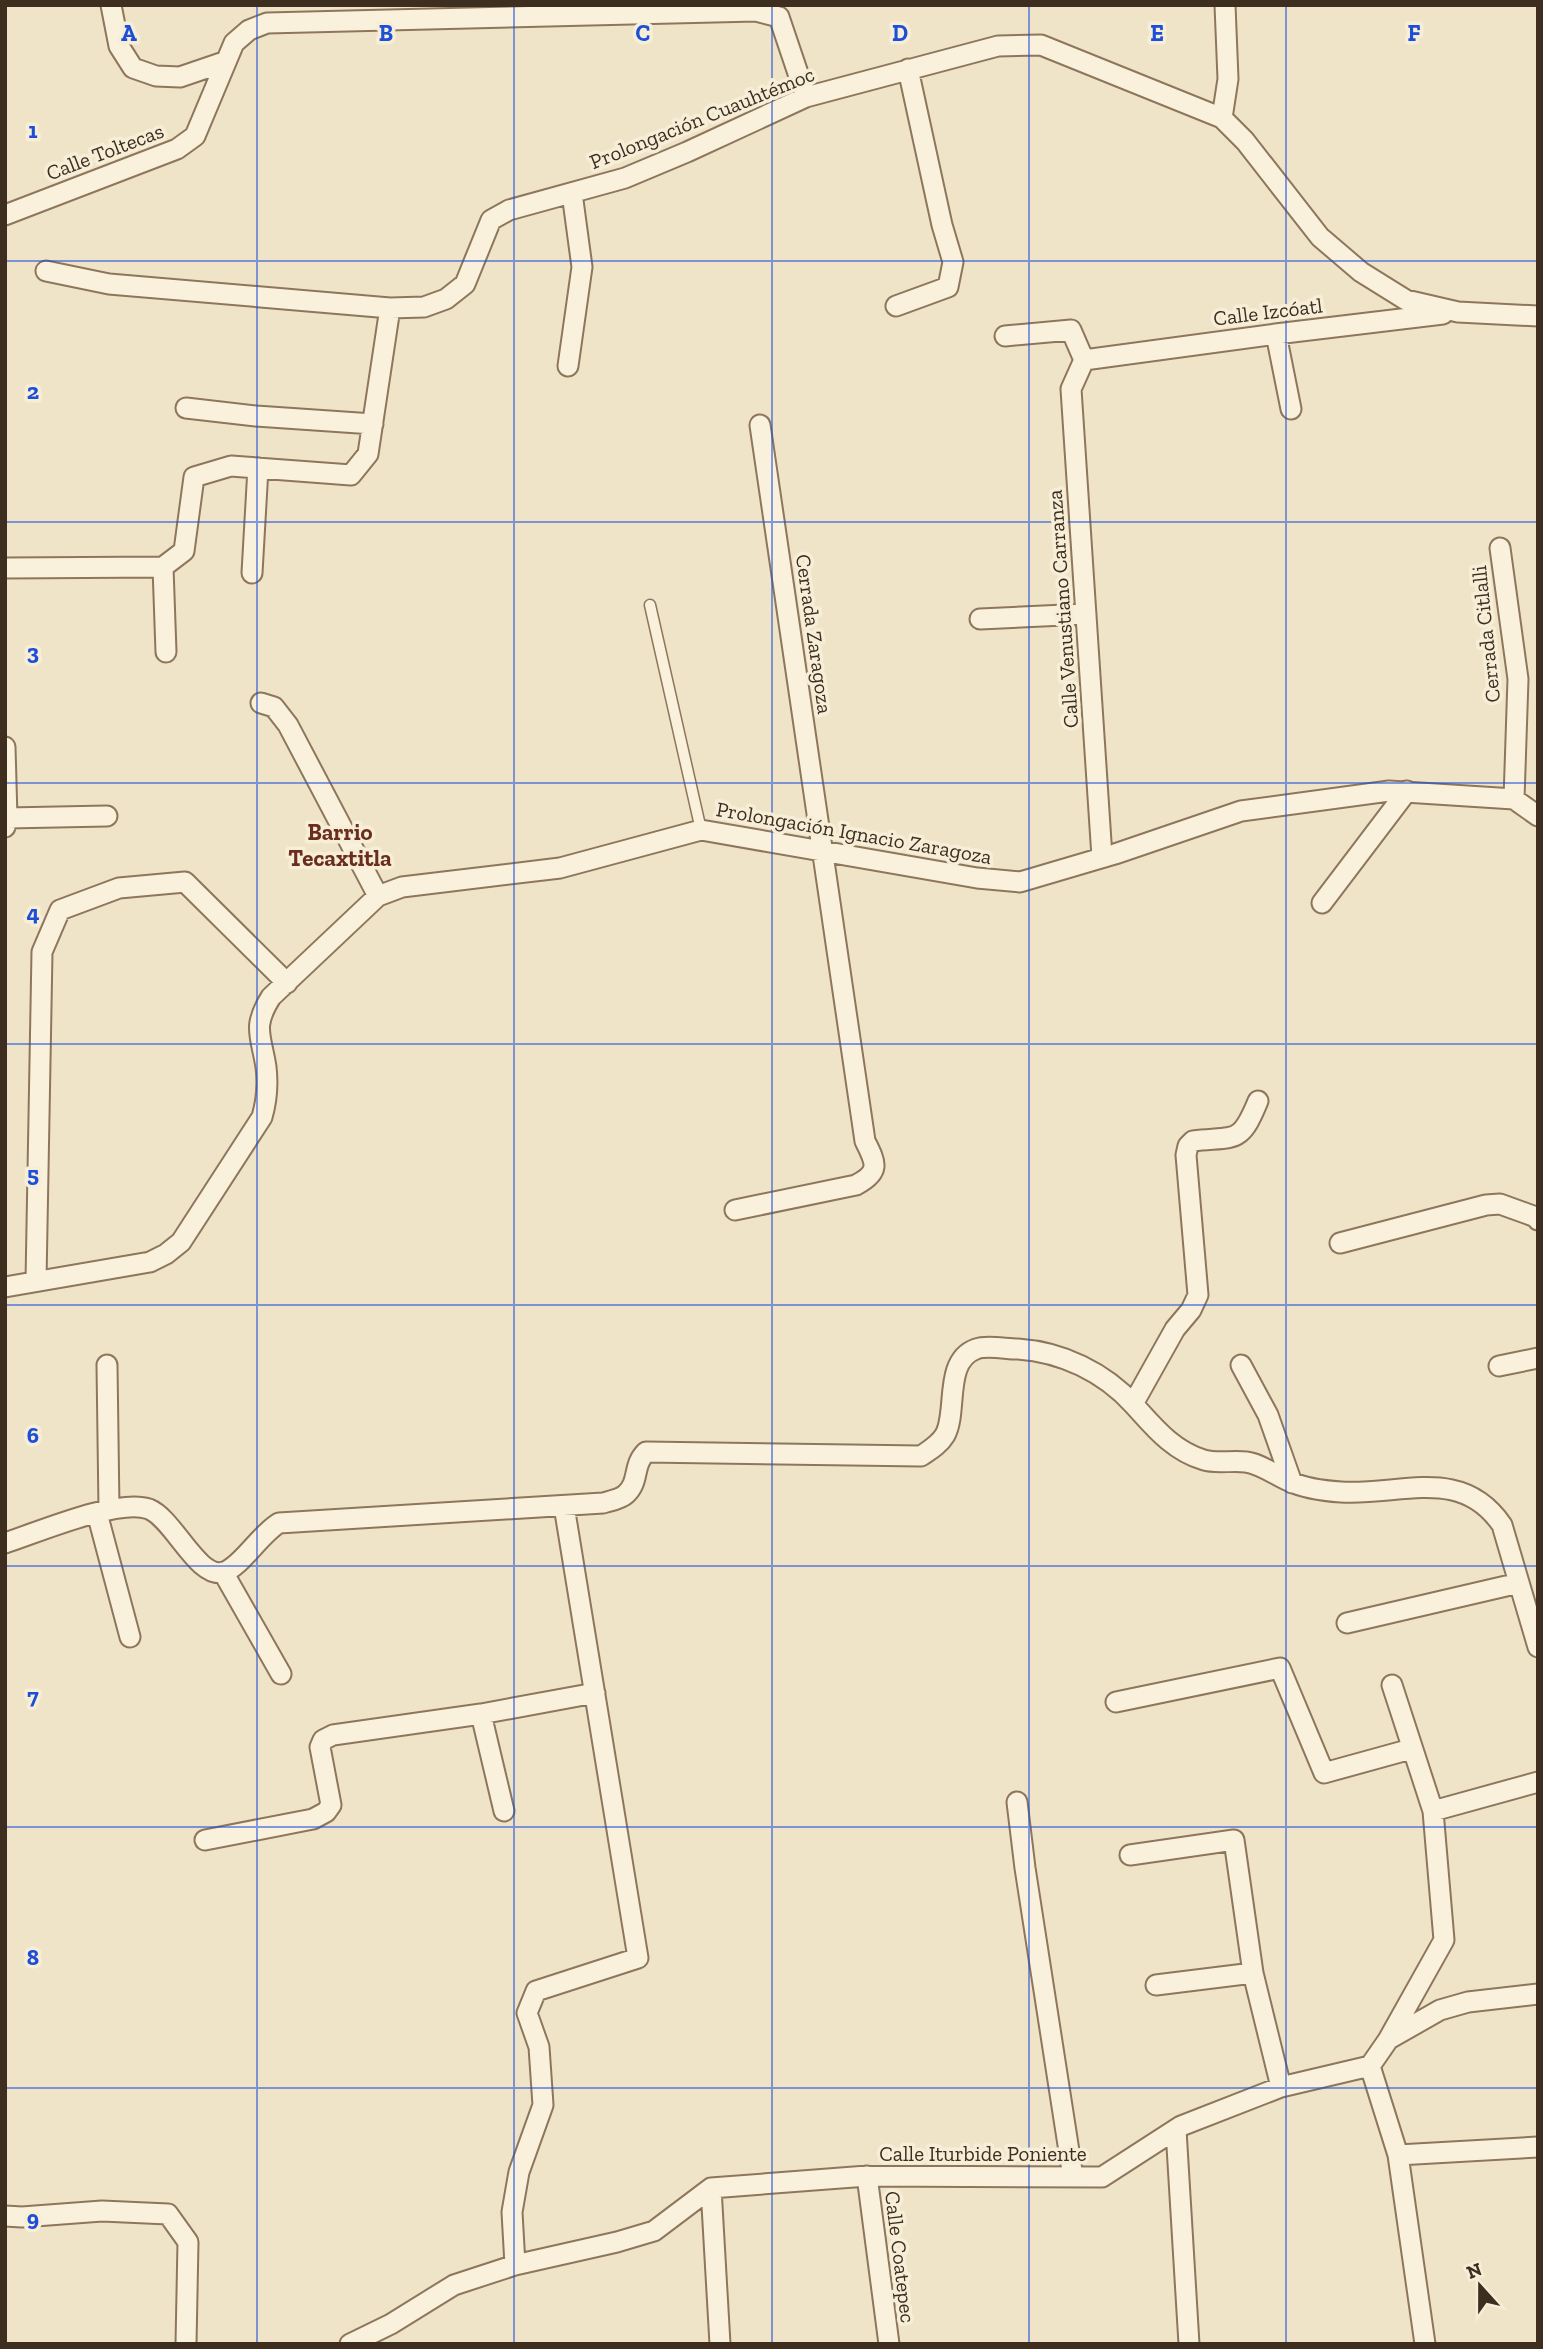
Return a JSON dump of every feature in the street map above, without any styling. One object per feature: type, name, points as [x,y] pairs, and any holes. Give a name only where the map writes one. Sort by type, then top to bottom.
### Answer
[{"type":"street","points":[[111,5],[119,46],[133,68],[156,76],[180,77],[224,62]]},
{"type":"street","points":[[1222,118],[1228,79],[1226,5]]},
{"type":"street","name":"Calle Toltecas","points":[[5,215],[177,149],[195,136],[234,43],[249,30],[267,23],[739,8],[779,17],[806,97]]},
{"type":"street","name":"Prolongación Cuauhtémoc","points":[[46,271],[109,284],[390,308],[424,307],[446,299],[465,284],[491,220],[509,210],[625,178],[806,97],[998,46],[1041,45],[1222,118],[1245,141],[1320,237],[1360,272],[1406,300],[1458,312],[1538,316]]},
{"type":"street","points":[[896,306],[948,287],[953,262],[942,225],[908,69]]},
{"type":"street","points":[[568,366],[582,267],[572,193]]},
{"type":"street","points":[[5,568],[163,566],[184,551],[194,477],[231,466],[351,475],[368,454],[390,308]]},
{"type":"street","name":"Calle Izcóatl","points":[[1084,360],[1458,312]]},
{"type":"street","points":[[1005,336],[1071,330],[1084,360]]},
{"type":"street","points":[[1276,334],[1291,409]]},
{"type":"street","name":"Calle Venustiano Carranza","points":[[1084,360],[1071,389],[1102,857]]},
{"type":"street","points":[[186,408],[373,424]]},
{"type":"street","name":"Cerrada Zaragoza","points":[[736,1210],[856,1185],[874,1171],[875,1160],[865,1141],[760,425]]},
{"type":"street","points":[[252,573],[258,468]]},
{"type":"street","name":"Cerrada Citlalli","points":[[1500,548],[1518,679],[1514,799]]},
{"type":"street","points":[[163,566],[166,652]]},
{"type":"street","points":[[980,619],[1086,614]]},
{"type":"street","points":[[261,703],[274,707],[288,725],[378,896]]},
{"type":"street","points":[[5,747],[6,822],[107,816]]},
{"type":"street","name":"Prolongación Ignacio Zaragoza","points":[[5,1287],[150,1262],[181,1242],[262,1117],[267,1097],[266,1068],[258,1034],[260,1013],[271,997],[378,896],[402,887],[560,868],[701,830],[977,878],[1020,882],[1241,811],[1389,791],[1514,799]]},
{"type":"street","points":[[1322,903],[1407,791]]},
{"type":"street","points":[[1514,799],[1538,816]]},
{"type":"street","points":[[36,1281],[42,952],[60,910],[119,888],[185,882],[287,983]]},
{"type":"street","points":[[1133,1404],[1175,1329],[1191,1310],[1198,1295],[1186,1155],[1188,1146],[1193,1141],[1237,1136],[1248,1126],[1258,1101]]},
{"type":"street","points":[[1339,1243],[1500,1203],[1538,1220]]},
{"type":"street","points":[[5,1543],[103,1511],[135,1506],[151,1510],[166,1519],[198,1562],[211,1571],[223,1572],[237,1564],[267,1530],[279,1522],[604,1503],[625,1495],[635,1480],[638,1460],[646,1452],[921,1456],[936,1446],[946,1433],[955,1374],[964,1357],[976,1349],[1031,1350],[1074,1360],[1112,1384],[1167,1440],[1206,1461],[1247,1462],[1292,1483],[1342,1492],[1433,1487],[1459,1490],[1480,1502],[1493,1511],[1502,1525],[1538,1647]]},
{"type":"street","points":[[1499,1366],[1538,1359]]},
{"type":"street","points":[[107,1365],[103,1511],[130,1637]]},
{"type":"street","points":[[1241,1365],[1268,1415],[1292,1483]]},
{"type":"street","points":[[515,2265],[512,2212],[519,2172],[543,2105],[539,2047],[527,2013],[536,1990],[638,1958],[564,1506]]},
{"type":"street","points":[[223,1572],[281,1674]]},
{"type":"street","points":[[1347,1623],[1519,1583]]},
{"type":"street","points":[[1116,1702],[1280,1668],[1324,1773],[1411,1749]]},
{"type":"street","points":[[1392,1685],[1433,1811],[1444,1940],[1388,2040],[1370,2066],[1398,2155],[1424,2344]]},
{"type":"street","points":[[205,1839],[313,1819],[326,1812],[331,1805],[320,1747],[323,1740],[333,1735],[481,1714],[595,1693]]},
{"type":"street","points":[[481,1714],[504,1811]]},
{"type":"street","points":[[1433,1811],[1538,1782]]},
{"type":"street","points":[[1017,1802],[1073,2177]]},
{"type":"street","points":[[1130,1855],[1234,1840],[1253,1973],[1281,2087]]},
{"type":"street","points":[[1156,1985],[1253,1973]]},
{"type":"street","points":[[1388,2040],[1440,2010],[1468,2002],[1538,1994]]},
{"type":"street","name":"Calle Iturbide Poniente","points":[[711,2188],[867,2176],[1102,2177],[1181,2126],[1281,2087],[1370,2066]]},
{"type":"street","points":[[1176,2130],[1189,2344]]},
{"type":"street","points":[[1398,2155],[1538,2147]]},
{"type":"street","name":"Calle Coatepec","points":[[867,2176],[888,2344]]},
{"type":"street","points":[[350,2344],[391,2324],[454,2285],[515,2265],[654,2231],[711,2188]]},
{"type":"street","points":[[711,2188],[720,2344]]},
{"type":"street","points":[[5,2216],[103,2211],[168,2214],[188,2242],[186,2344]]},
{"type":"lane","points":[[650,605],[701,830]]},
{"type":"district","name":"Barrio Tecaxtitla","points":[[340,845]]}]
